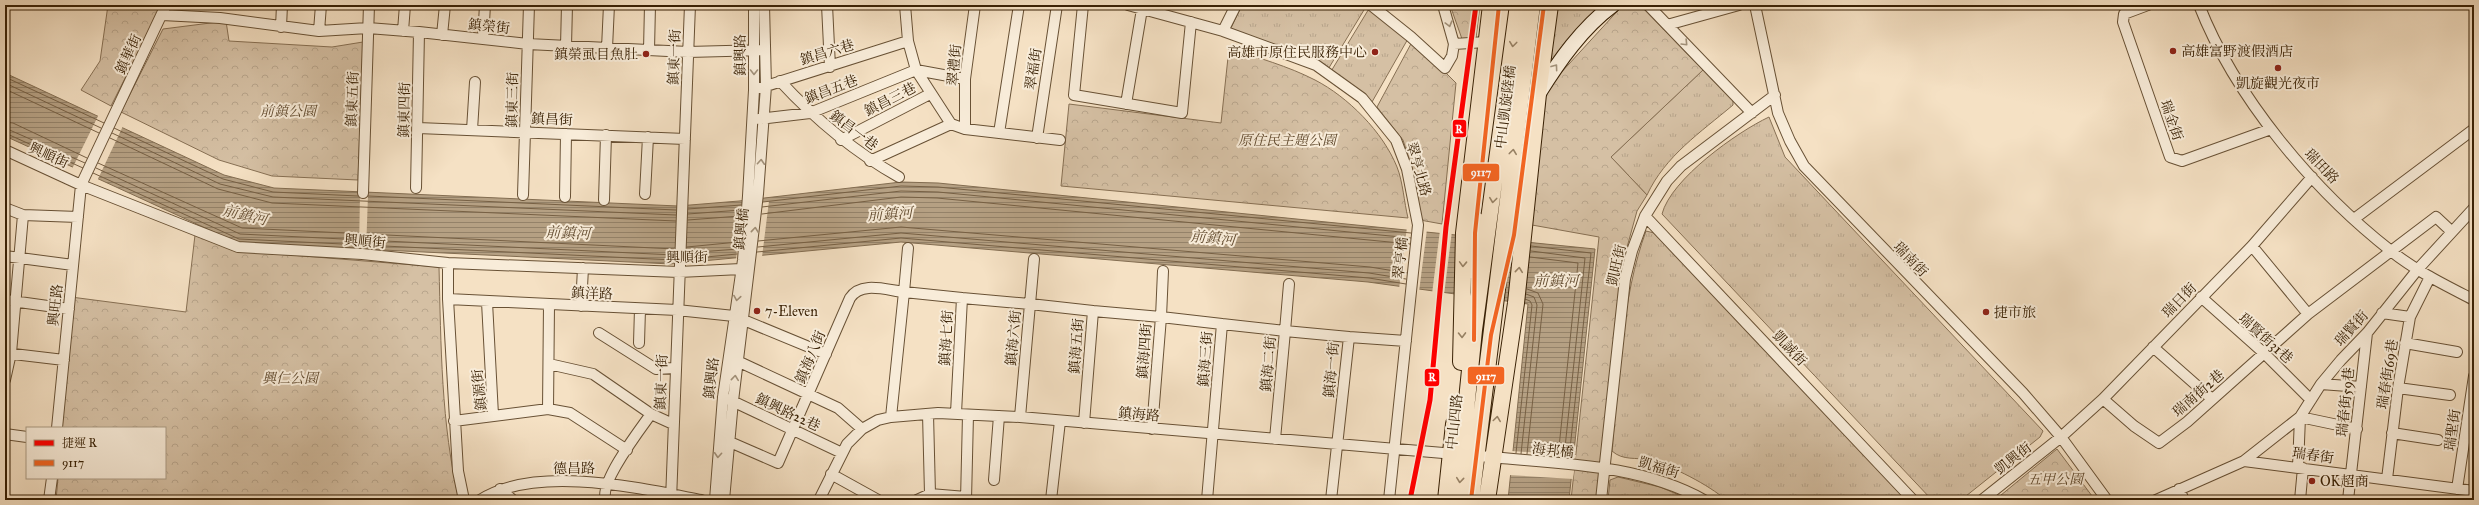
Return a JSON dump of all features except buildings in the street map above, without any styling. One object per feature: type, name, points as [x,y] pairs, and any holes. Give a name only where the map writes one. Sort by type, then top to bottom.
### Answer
[{"type":"main road","points":[[1487,500],[1496,458],[1516,302],[1494,234],[1486,42],[1491,5]]},
{"type":"main road","points":[[1494,234],[1499,5]]},
{"type":"main road","name":"中山凱旋陸橋","points":[[1494,234],[1518,5]]},
{"type":"main road","name":"中山凱旋陸橋","points":[[1494,234],[1532,5]]},
{"type":"main road","points":[[1472,297],[1494,234],[1530,113],[1544,5]]},
{"type":"main road","points":[[1472,297],[1494,234],[1538,94],[1550,5]]},
{"type":"main road","name":"中山四路","points":[[1446,500],[1463,454],[1491,335],[1497,300],[1494,234]]},
{"type":"main road","name":"中山四路","points":[[1457,500],[1463,454],[1474,330],[1472,297]]},
{"type":"main road","name":"中山四路","points":[[1471,500],[1463,454],[1462,349],[1472,297]]},
{"type":"street","name":"鎮華街","points":[[81,185],[166,5]]},
{"type":"street","points":[[281,27],[282,5]]},
{"type":"street","points":[[319,30],[321,5]]},
{"type":"street","name":"鎮東五街","points":[[363,193],[369,5]]},
{"type":"street","points":[[403,31],[405,5]]},
{"type":"street","points":[[442,34],[445,5]]},
{"type":"street","points":[[483,39],[485,5]]},
{"type":"street","name":"鎮東三街","points":[[523,195],[529,5]]},
{"type":"street","points":[[566,46],[567,5]]},
{"type":"street","points":[[608,48],[609,5]]},
{"type":"street","points":[[649,50],[650,5]]},
{"type":"street","name":"鎮東一街","points":[[671,497],[677,310],[683,206],[690,5]]},
{"type":"street","name":"鎮興路","points":[[753,201],[754,5]]},
{"type":"street","name":"鎮興路","points":[[753,201],[764,118],[766,86],[764,5]]},
{"type":"street","points":[[828,5],[830,67]]},
{"type":"street","points":[[905,5],[908,41],[916,70],[930,94],[951,124],[965,129],[1060,140]]},
{"type":"street","name":"翠禮街","points":[[965,129],[965,79],[975,5]]},
{"type":"street","points":[[999,133],[1019,5]]},
{"type":"street","name":"翠福街","points":[[1037,138],[1057,5]]},
{"type":"street","points":[[1083,5],[1074,95],[1182,114],[1191,22]]},
{"type":"street","name":"翠亨北路","points":[[1128,5],[1223,31],[1316,65],[1362,98],[1396,140],[1407,169],[1418,225]]},
{"type":"street","points":[[1223,31],[1236,5]]},
{"type":"street","points":[[1371,5],[1411,37],[1445,68],[1452,56],[1454,44],[1442,5]]},
{"type":"street","points":[[1530,113],[1538,94],[1554,68],[1581,35],[1612,5]]},
{"type":"street","points":[[1648,5],[1752,113]]},
{"type":"street","points":[[1667,25],[1739,5]]},
{"type":"street","name":"瑞南街","points":[[1755,5],[1778,113],[1790,141],[1804,166],[2023,393],[2061,437],[2107,500]]},
{"type":"street","name":"瑞金街","points":[[2148,5],[2124,14],[2123,22],[2170,157],[2182,161],[2271,128]]},
{"type":"street","name":"瑞田路","points":[[2199,5],[2208,27],[2250,101],[2312,177],[2354,218],[2391,251],[2430,277],[2474,300]]},
{"type":"street","points":[[1126,104],[1142,9]]},
{"type":"street","name":"鎮榮街","points":[[162,15],[220,18],[281,27],[319,30],[368,28],[419,32],[528,44],[688,52],[765,50]]},
{"type":"street","name":"鎮東四街","points":[[416,188],[419,32]]},
{"type":"street","name":"鎮昌六巷","points":[[754,90],[908,41]]},
{"type":"street","points":[[1454,44],[1486,42]]},
{"type":"street","points":[[916,70],[965,79]]},
{"type":"street","name":"鎮昌五巷","points":[[753,120],[810,114],[916,70]]},
{"type":"street","name":"鎮昌一巷","points":[[780,81],[810,114],[841,140],[870,161],[899,177]]},
{"type":"street","points":[[472,130],[475,82]]},
{"type":"street","name":"鎮昌三巷","points":[[841,140],[930,94]]},
{"type":"street","name":"凱旺街","points":[[1601,500],[1626,273],[1632,251],[1645,216],[1667,181],[1681,166],[1775,95]]},
{"type":"street","points":[[870,161],[951,124]]},
{"type":"street","name":"鎮昌街","points":[[418,128],[685,139]]},
{"type":"street","points":[[2354,218],[2474,129]]},
{"type":"street","points":[[565,197],[566,134]]},
{"type":"street","points":[[604,200],[606,136]]},
{"type":"street","points":[[644,194],[648,137]]},
{"type":"street","name":"興順街","points":[[5,150],[81,185],[238,247],[362,253],[448,263],[583,268],[679,269],[745,263]]},
{"type":"street","name":"瑞日街","points":[[2061,437],[2103,399],[2252,246],[2312,177]]},
{"type":"street","name":"興旺路","points":[[56,427],[81,185]]},
{"type":"street","name":"鎮興橋","points":[[745,263],[753,201]]},
{"type":"street","points":[[5,208],[23,215],[78,217]]},
{"type":"street","name":"瑞賢街","points":[[2244,460],[2300,417],[2321,384],[2367,333],[2418,269],[2451,231],[2474,208]]},
{"type":"street","points":[[5,380],[8,353],[10,301],[19,258],[23,215]]},
{"type":"street","name":"凱誠街","points":[[1645,216],[1913,500]]},
{"type":"street","name":"瑞南街2巷","points":[[2103,399],[2134,426],[2158,443],[2187,422],[2265,354],[2308,314],[2436,216],[2451,231]]},
{"type":"street","name":"翠亨橋","points":[[1406,341],[1418,225]]},
{"type":"street","points":[[2252,246],[2308,314]]},
{"type":"street","points":[[891,417],[908,248]]},
{"type":"street","points":[[5,256],[73,265]]},
{"type":"street","points":[[1030,304],[1034,259]]},
{"type":"street","points":[[448,263],[448,300],[454,421],[458,471],[464,500]]},
{"type":"street","name":"鎮興路","points":[[715,500],[724,440],[733,401],[732,359],[734,316],[745,263]]},
{"type":"street","name":"鎮興路","points":[[724,500],[723,396],[744,319],[745,263]]},
{"type":"street","points":[[581,306],[583,268]]},
{"type":"street","points":[[1161,317],[1163,271]]},
{"type":"street","name":"瑞春街69巷","points":[[2387,479],[2398,388],[2410,318],[2430,277]]},
{"type":"street","points":[[1285,331],[1289,284]]},
{"type":"street","name":"鎮海八街","points":[[724,440],[778,463],[855,291],[861,288],[904,292]]},
{"type":"street","name":"鎮海七街","points":[[904,292],[962,298],[956,413]]},
{"type":"street","name":"瑞賢街31巷","points":[[2201,297],[2265,354],[2311,400]]},
{"type":"street","name":"鎮海六街","points":[[962,298],[1030,304],[1020,417]]},
{"type":"street","name":"鎮洋路","points":[[448,300],[677,310],[734,316],[826,354]]},
{"type":"street","points":[[10,301],[69,309]]},
{"type":"street","name":"鎮源街","points":[[487,302],[493,415],[548,409],[570,413],[626,450]]},
{"type":"street","name":"鎮海五街","points":[[1030,304],[1093,311],[1084,423]]},
{"type":"street","points":[[548,409],[549,305]]},
{"type":"street","points":[[640,309],[640,343]]},
{"type":"street","name":"鎮海四街","points":[[1093,311],[1161,317],[1152,429]]},
{"type":"street","points":[[2382,313],[2410,318]]},
{"type":"street","name":"鎮海三街","points":[[1161,317],[1222,324],[1208,500]]},
{"type":"street","name":"鎮海二街","points":[[1222,324],[1285,331],[1275,439]]},
{"type":"street","name":"鎮海一街","points":[[1285,331],[1349,337],[1331,500]]},
{"type":"street","points":[[599,333],[656,368],[675,368]]},
{"type":"street","name":"瑞春街59巷","points":[[2348,500],[2367,333]]},
{"type":"street","points":[[1349,337],[1406,341],[1389,500]]},
{"type":"street","points":[[2405,343],[2457,352]]},
{"type":"street","points":[[2153,347],[2212,399]]},
{"type":"street","points":[[8,353],[64,360]]},
{"type":"street","points":[[732,359],[808,396],[838,408],[862,429]]},
{"type":"street","points":[[549,364],[593,374],[651,414],[673,424]]},
{"type":"street","name":"瑞聖街","points":[[2457,489],[2474,376]]},
{"type":"street","points":[[2321,384],[2361,387]]},
{"type":"street","points":[[2398,388],[2450,395]]},
{"type":"street","name":"鎮興路22巷","points":[[723,396],[842,452]]},
{"type":"street","name":"鎮海路","points":[[819,500],[830,474],[842,452],[847,444],[862,429],[878,420],[891,417],[928,414],[956,413],[968,415],[1020,417],[1496,458]]},
{"type":"street","points":[[606,500],[608,482],[626,450],[651,414]]},
{"type":"street","points":[[928,414],[930,494]]},
{"type":"street","points":[[454,421],[493,415]]},
{"type":"street","points":[[917,500],[930,494],[966,498],[968,415]]},
{"type":"street","points":[[994,480],[999,416]]},
{"type":"street","points":[[2300,500],[2300,417],[2357,429]]},
{"type":"street","points":[[1051,500],[1060,421]]},
{"type":"street","points":[[2392,433],[2438,440]]},
{"type":"street","points":[[5,434],[26,437]]},
{"type":"street","name":"凱興街","points":[[1982,500],[2061,437]]},
{"type":"street","name":"海邦橋","points":[[1496,458],[1604,469]]},
{"type":"street","points":[[2156,500],[2244,460]]},
{"type":"street","name":"瑞春街","points":[[2244,460],[2474,491]]},
{"type":"street","name":"凱福街","points":[[1604,469],[1660,480],[1704,500]]},
{"type":"street","points":[[830,474],[878,500]]},
{"type":"street","points":[[49,500],[52,479]]},
{"type":"street","name":"德昌路","points":[[486,498],[500,489],[542,482],[608,482],[671,497],[701,500]]},
{"type":"street","points":[[500,489],[512,500]]},
{"type":"street","points":[[2179,489],[2184,500]]},
{"type":"green space","points":[[108,5],[162,5],[111,106],[81,90],[100,61]]},
{"type":"green space","points":[[1242,5],[1367,5],[1327,71],[1230,30]]},
{"type":"green space","points":[[1450,5],[1480,5],[1476,38],[1462,39]]},
{"type":"green space","points":[[1557,5],[1604,5],[1573,34],[1549,64]]},
{"type":"green space","points":[[1623,5],[1640,5],[1703,70],[1611,157],[1647,195],[1637,211],[1621,269],[1597,500],[1571,500],[1599,237],[1532,225],[1545,96],[1558,76]]},
{"type":"green space","points":[[1370,7],[1409,37],[1372,102],[1364,94],[1330,73]]},
{"type":"green space","name":"前鎮公園","points":[[226,21],[229,41],[332,47],[363,42],[358,180],[272,176],[219,160],[121,112],[163,29]]},
{"type":"green space","points":[[1413,40],[1456,83],[1442,224],[1420,220],[1416,181],[1403,140],[1377,107]]},
{"type":"green space","name":"原住民主題公園","points":[[1229,48],[1284,66],[1305,75],[1327,87],[1352,106],[1374,129],[1391,154],[1399,173],[1408,218],[1061,186],[1069,104],[1221,123]]},
{"type":"green space","points":[[1703,70],[1733,101],[1733,105],[1696,135],[1674,157],[1664,168],[1647,195],[1611,157]]},
{"type":"green space","points":[[1769,117],[1785,157],[2043,431],[2040,437],[1961,500],[1932,500],[1662,214],[1668,200],[1691,172],[1723,145]]},
{"type":"green space","points":[[1646,231],[1654,233],[1907,500],[1726,500],[1700,482],[1669,467],[1650,460],[1621,456],[1612,451],[1619,368],[1626,311],[1631,283]]},
{"type":"green space","name":"興仁公園","points":[[195,235],[241,251],[439,267],[441,355],[445,413],[453,471],[459,500],[56,500],[58,479],[166,479],[166,427],[62,427],[71,297],[186,312]]},
{"type":"green space","name":"五甲公園","points":[[2057,449],[2095,500],[1995,500]]},
{"type":"green space","points":[[1618,477],[1660,487],[1691,500],[1608,500],[1610,480]]},
{"type":"water","name":"前鎮河","points":[[5,73],[224,175],[274,188],[678,206],[739,201],[901,182],[938,183],[1595,249],[1569,500],[1508,500],[1528,304],[1368,282],[901,242],[671,264],[238,243],[5,136]]},
{"type":"pier","points":[[99,114],[123,126],[97,181],[72,169]]},
{"type":"pier","points":[[360,194],[368,195],[366,251],[359,251]]},
{"type":"pier","points":[[769,201],[762,257],[736,260],[741,205]]},
{"type":"pier","points":[[1407,227],[1427,229],[1419,292],[1399,289]]},
{"type":"pier","points":[[1440,230],[1452,231],[1444,295],[1432,294]]},
{"type":"pier","points":[[1511,451],[1576,455],[1573,479],[1508,475]]},
{"type":"metro line","name":"R","points":[[1410,500],[1430,400],[1446,227],[1476,5]]},
{"type":"transit line","name":"9117","points":[[1474,340],[1475,233],[1499,5]]},
{"type":"transit line","name":"9117","points":[[1471,500],[1491,335],[1514,235],[1544,5]]},
{"type":"place","name":"高雄富野渡假酒店","points":[[2173,51]]},
{"type":"place","name":"高雄市原住民服務中心","points":[[1375,52]]},
{"type":"place","name":"鎮榮虱目魚肚","points":[[646,54]]},
{"type":"place","name":"凱旋觀光夜市","points":[[2278,68]]},
{"type":"place","name":"7-Eleven","points":[[757,311]]},
{"type":"place","name":"捷市旅","points":[[1986,312]]},
{"type":"place","name":"OK超商","points":[[2312,481]]}]
